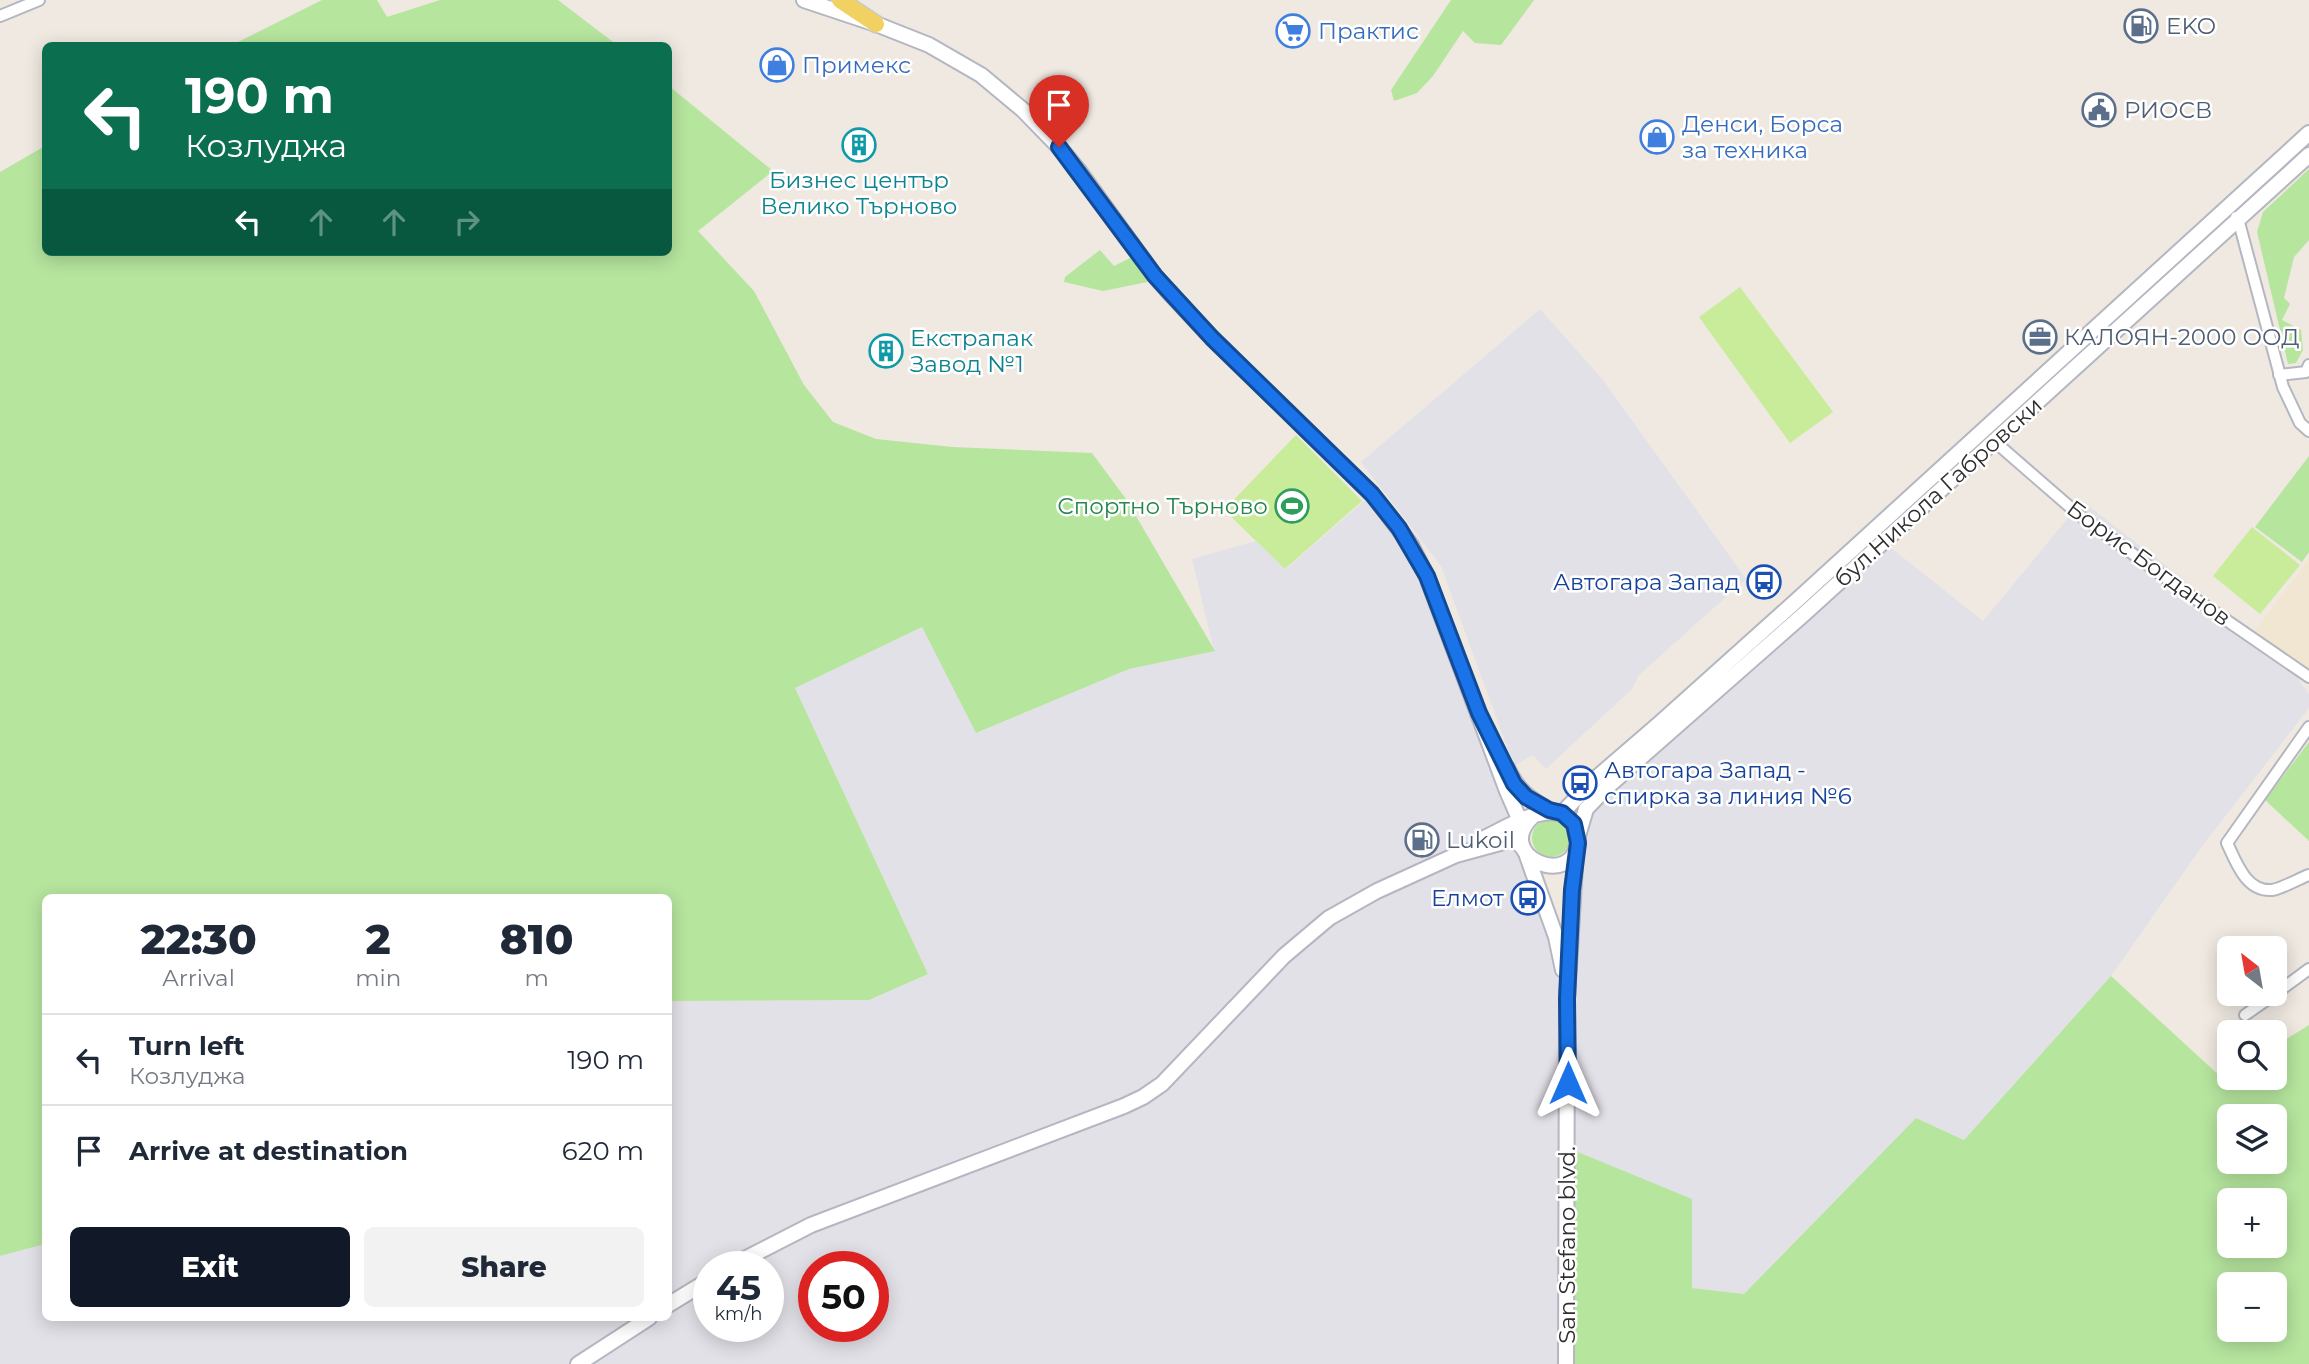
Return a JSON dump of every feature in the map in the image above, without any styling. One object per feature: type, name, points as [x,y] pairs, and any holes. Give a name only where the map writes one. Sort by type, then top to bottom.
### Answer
[{"type":"main road","points":[[840,0],[876,24]]},
{"type":"street","points":[[0,16],[39,0]]},
{"type":"street","points":[[804,0],[929,45],[988,80],[1023,110],[1079,171],[1155,276],[1176,300],[1372,494],[1411,545],[1427,576],[1507,792],[1526,822],[1525,851]]},
{"type":"street","name":"бул.Никола Габровски","points":[[1556,812],[1660,723],[2309,133]]},
{"type":"street","name":"бул.Никола Габровски","points":[[1577,843],[1586,809],[1605,789],[1804,614],[2309,155]]},
{"type":"street","points":[[2227,207],[2238,220],[2283,387],[2300,423],[2309,431]]},
{"type":"street","points":[[2279,375],[2308,370]]},
{"type":"street","name":"Борис Богданов","points":[[1994,441],[2078,514],[2309,677]]},
{"type":"street","points":[[760,1251],[811,1225],[1031,1143],[1143,1097],[1162,1084],[1284,956],[1311,932],[1328,918],[1377,891],[1455,856],[1502,841],[1517,842],[1539,864],[1554,866],[1567,860],[1577,843],[1574,824],[1526,797],[1514,784],[1479,713]]},
{"type":"street","points":[[2309,727],[2227,843],[2239,869],[2251,884],[2271,890],[2309,875]]},
{"type":"street","points":[[1455,856],[1477,842],[1556,812]]},
{"type":"street","name":"San Stefano blvd.","points":[[1566,1364],[1567,999],[1577,843]]},
{"type":"street","name":"San Stefano blvd.","points":[[1525,851],[1559,948],[1567,999]]},
{"type":"street","points":[[2287,985],[2309,969]]},
{"type":"street","points":[[2245,1015],[2258,1006]]},
{"type":"street","points":[[672,1303],[693,1290]]},
{"type":"street","points":[[578,1364],[644,1321]]},
{"type":"shaded area","points":[[1540,309],[1603,380],[1746,579],[1639,675],[1632,689],[1546,769],[1533,755],[1514,766],[1441,566],[1361,462]]},
{"type":"shaded area","points":[[1372,494],[1411,545],[1527,855],[1567,995],[1586,809],[1885,540],[1891,548],[1983,621],[2082,501],[2186,581],[2225,625],[2295,674],[2309,694],[2309,708],[2200,849],[2111,976],[1964,1140],[1916,1118],[1744,1294],[1692,1288],[1566,1364],[0,1364],[0,1256],[42,1245],[42,1321],[672,1321],[672,1001],[869,1000],[928,974],[795,688],[922,627],[977,733],[1129,669],[1214,651],[1192,559],[1256,541],[1286,569]]},
{"type":"shaded area","points":[[2309,559],[2309,676],[2253,633]]},
{"type":"green space","points":[[322,0],[377,0],[387,17],[440,0],[558,0],[613,42],[238,42]]},
{"type":"green space","points":[[1451,0],[1534,0],[1501,45],[1475,43],[1463,31],[1433,76],[1417,93],[1394,101],[1391,90]]},
{"type":"green space","points":[[672,88],[773,171],[698,231],[754,291],[804,385],[833,422],[876,439],[952,447],[1092,453],[1126,499],[1215,651],[1129,669],[976,733],[922,627],[795,688],[928,974],[869,1000],[672,1001],[672,894],[42,894],[42,1245],[0,1256],[0,172],[42,148],[42,256],[672,256]]},
{"type":"green space","points":[[2309,169],[2309,240],[2294,257],[2284,298],[2290,304],[2282,320],[2301,330],[2303,350],[2296,363],[2288,364],[2257,232],[2263,212]]},
{"type":"green space","points":[[1100,250],[1114,266],[1134,256],[1152,281],[1103,291],[1064,282],[1065,277]]},
{"type":"green space","points":[[1740,287],[1833,412],[1790,443],[1699,317]]},
{"type":"green space","name":"Спортно Търново","points":[[1296,435],[1362,501],[1285,569],[1224,510]]},
{"type":"green space","points":[[2309,456],[2309,552],[2302,562],[2255,527]]},
{"type":"green space","points":[[2252,527],[2300,565],[2260,614],[2213,576]]},
{"type":"green space","points":[[2309,742],[2309,841],[2265,800]]},
{"type":"green space","points":[[1551,819],[1564,825],[1570,838],[1564,851],[1551,857],[1538,851],[1532,838],[1538,825]]},
{"type":"green space","points":[[2111,976],[2217,1073],[2217,1090],[2287,1090],[2287,1039],[2309,1025],[2309,1364],[1566,1364],[1568,1148],[1692,1199],[1692,1288],[1744,1294],[1916,1118],[1964,1140]]},
{"type":"place","name":"EKO","points":[[2141,26]]},
{"type":"place","name":"Практис","points":[[1293,31]]},
{"type":"place","name":"Примекс","points":[[777,65]]},
{"type":"place","name":"РИОСВ","points":[[2099,110]]},
{"type":"place","name":"Денси, Борса за техника","points":[[1657,137]]},
{"type":"place","name":"Бизнес център Велико Търново","points":[[859,145]]},
{"type":"place","name":"КАЛОЯН-2000 ООД","points":[[2040,337]]},
{"type":"place","name":"Екстрапак Завод №1","points":[[886,351]]},
{"type":"place","name":"Спортно Търново","points":[[1292,506]]},
{"type":"place","name":"Автогара Запад","points":[[1764,582]]},
{"type":"place","name":"Автогара Запад - спирка за линия №6","points":[[1580,783]]},
{"type":"place","name":"Lukoil","points":[[1422,840]]},
{"type":"place","name":"Елмот","points":[[1528,898]]},
{"type":"route","points":[[1059,147],[1155,276],[1212,338],[1372,494],[1399,528],[1427,576],[1479,713],[1514,784],[1526,797],[1549,810],[1562,813],[1574,824],[1578,843],[1572,890],[1567,999],[1568,1083]]}]
